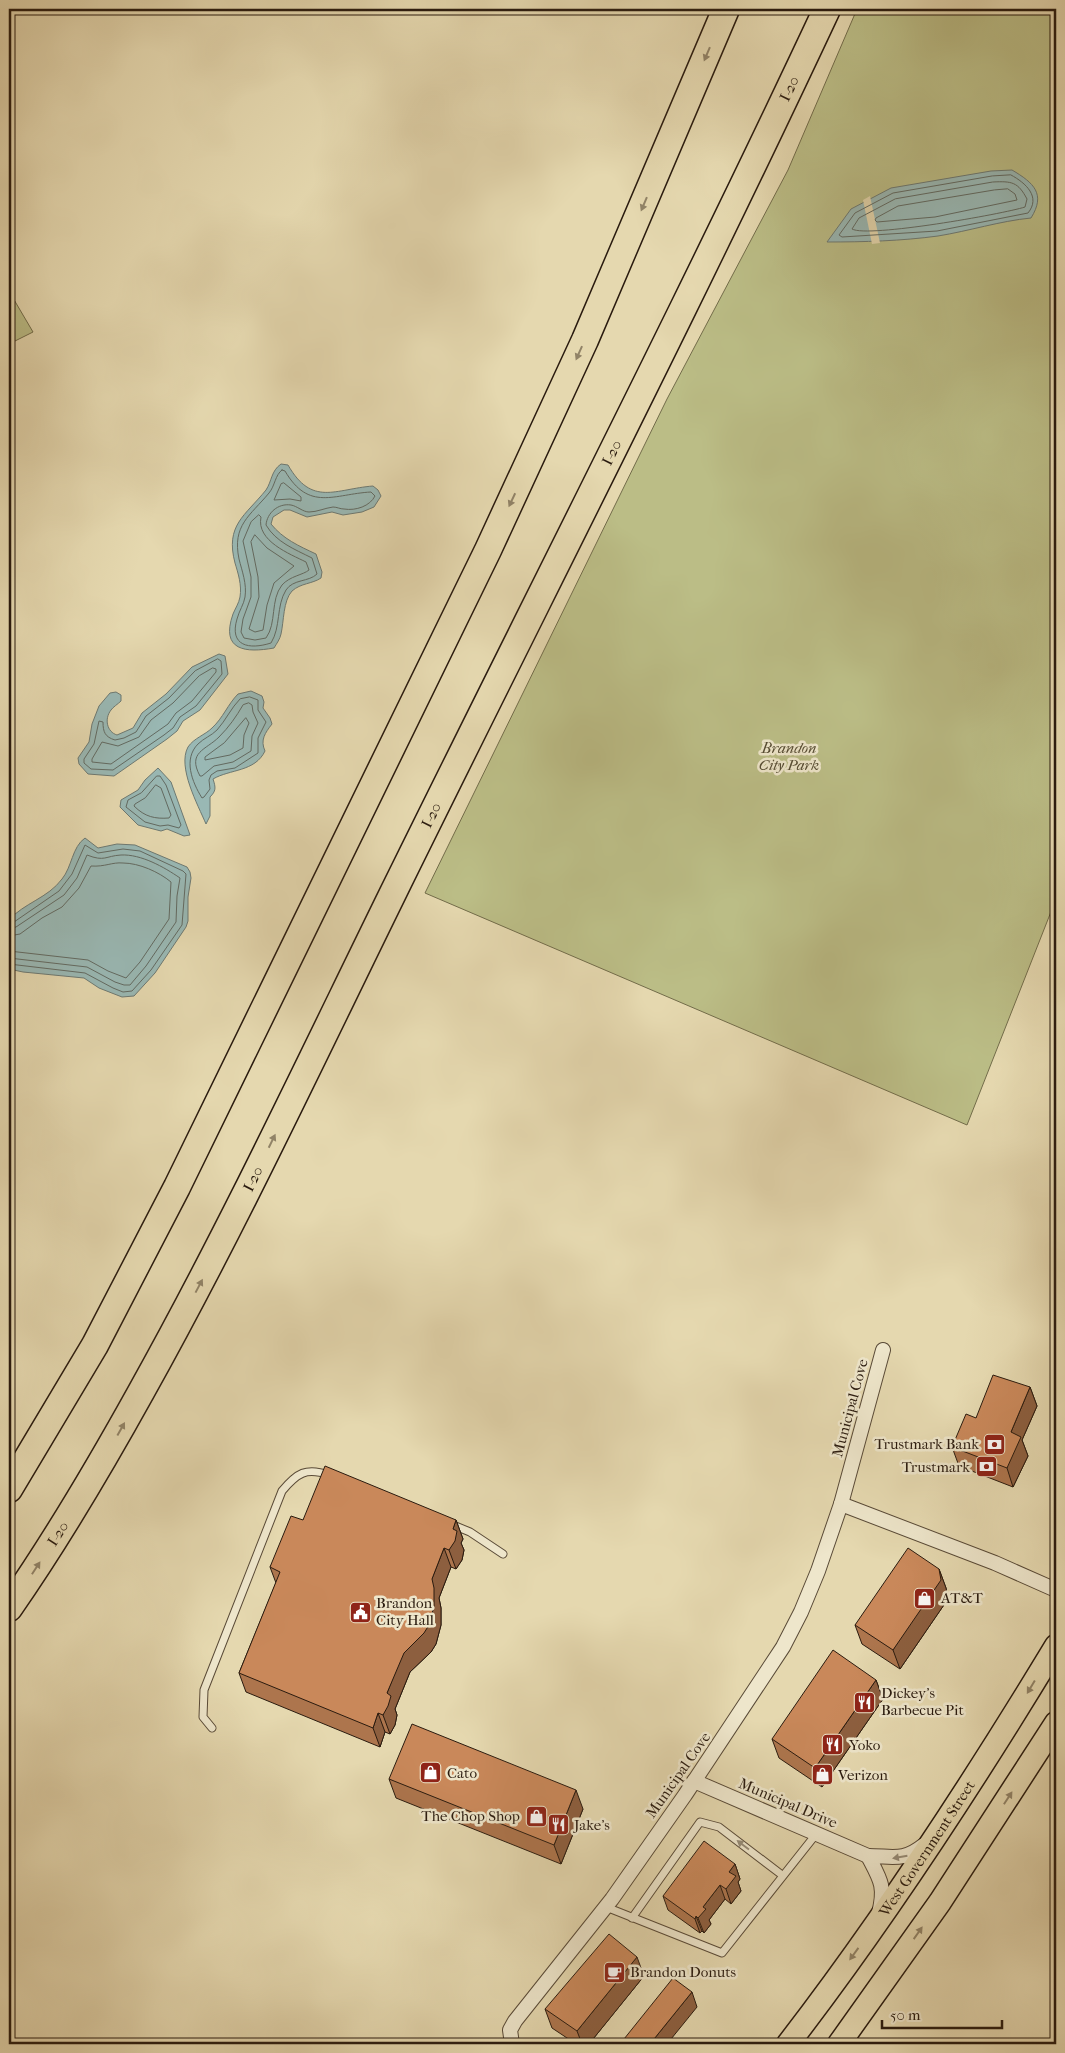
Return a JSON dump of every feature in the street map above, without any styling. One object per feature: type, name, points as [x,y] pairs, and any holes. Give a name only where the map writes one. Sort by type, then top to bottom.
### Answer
[{"type":"highway","points":[[9,1489],[95,1345],[177,1188],[480,567],[585,340],[726,9]]},
{"type":"highway","name":"I-20","points":[[9,1608],[35,1570],[109,1450],[236,1216],[490,694],[640,398],[827,9]]},
{"type":"main road","name":"West Government Street","points":[[788,2044],[906,1882],[1001,1736],[1056,1646]]},
{"type":"main road","points":[[839,2044],[940,1902],[1056,1723]]},
{"type":"street","name":"Municipal Cove","points":[[512,2044],[510,2030],[515,2021],[606,1907],[694,1781],[783,1647],[812,1586],[841,1504],[883,1350]]},
{"type":"street","points":[[841,1504],[995,1563],[1056,1590]]},
{"type":"street","name":"Municipal Drive","points":[[694,1781],[817,1832],[868,1856],[898,1858],[906,1856],[915,1852],[940,1831]]},
{"type":"street","points":[[868,1856],[879,1875],[883,1891],[875,1924]]},
{"type":"lane","points":[[212,1728],[203,1717],[204,1690],[282,1491],[301,1473],[312,1471],[336,1477]]},
{"type":"lane","points":[[443,1521],[470,1532],[503,1554]]},
{"type":"lane","points":[[632,1918],[700,1822],[719,1827],[782,1875]]},
{"type":"lane","points":[[606,1907],[722,1953],[817,1832]]},
{"type":"green space","name":"Brandon City Park","points":[[857,9],[1056,9],[1056,899],[967,1125],[425,893],[667,399],[788,170]]},
{"type":"green space","points":[[13,298],[33,332],[9,344],[9,299]]},
{"type":"water","points":[[1012,170],[1032,185],[1035,190],[1037,202],[1031,218],[924,238],[827,242],[851,209],[891,188],[991,171]]},
{"type":"water","points":[[281,464],[288,465],[297,478],[315,491],[336,492],[373,486],[381,496],[374,507],[362,512],[343,515],[332,512],[307,517],[290,510],[284,510],[273,517],[271,524],[281,534],[297,545],[316,554],[322,572],[321,578],[299,586],[289,595],[285,606],[281,636],[274,648],[245,649],[238,647],[230,636],[230,626],[240,593],[233,539],[239,522],[266,490],[273,473]]},
{"type":"water","points":[[219,654],[225,656],[228,674],[200,710],[183,721],[177,731],[167,739],[114,776],[88,774],[79,764],[78,758],[89,742],[92,724],[99,706],[110,693],[116,692],[121,695],[121,701],[111,710],[107,721],[111,731],[117,735],[133,728],[142,713],[166,694],[192,667]]},
{"type":"water","points":[[251,691],[262,696],[263,708],[272,724],[264,737],[265,751],[255,763],[213,779],[215,789],[210,797],[210,816],[206,824],[190,786],[185,765],[185,755],[193,741],[216,724],[238,694]]},
{"type":"water","points":[[158,768],[171,782],[190,835],[184,836],[167,829],[161,831],[138,825],[120,807],[121,800],[138,790],[145,780]]},
{"type":"water","points":[[85,838],[98,848],[117,844],[135,845],[187,867],[190,872],[188,921],[186,927],[155,973],[134,996],[122,997],[99,988],[84,978],[9,969],[9,920],[56,886],[65,874],[77,847]]},
{"type":"pier","points":[[870,196],[880,243],[872,244],[863,200]]},
{"type":"building","points":[[993,1375],[1030,1387],[1011,1432],[1021,1437],[1007,1468],[952,1447],[966,1414],[976,1418]]},
{"type":"building","name":"Brandon City Hall","points":[[325,1466],[456,1520],[453,1529],[457,1531],[455,1541],[449,1550],[444,1548],[432,1579],[434,1606],[429,1625],[424,1633],[404,1653],[387,1693],[391,1696],[388,1706],[383,1715],[378,1713],[373,1728],[239,1673],[280,1572],[270,1567],[291,1516],[303,1520]]},
{"type":"building","points":[[908,1548],[939,1569],[941,1580],[893,1650],[855,1625]]},
{"type":"building","points":[[833,1650],[876,1680],[815,1768],[772,1739]]},
{"type":"building","points":[[412,1724],[576,1790],[554,1845],[389,1779]]},
{"type":"building","points":[[704,1841],[735,1864],[729,1872],[736,1876],[726,1889],[720,1885],[703,1907],[706,1909],[698,1918],[696,1916],[695,1919],[663,1896]]},
{"type":"building","points":[[609,1934],[637,1957],[577,2031],[545,2009]]},
{"type":"building","points":[[673,1978],[692,1992],[650,2044],[620,2044]]},
{"type":"place","name":"Trustmark Bank","points":[[995,1444]]},
{"type":"place","name":"Trustmark","points":[[986,1467]]},
{"type":"place","name":"AT&T","points":[[925,1598]]},
{"type":"place","name":"Brandon City Hall","points":[[360,1612]]},
{"type":"place","name":"Dickey's Barbecue Pit","points":[[865,1702]]},
{"type":"place","name":"Yoko","points":[[833,1745]]},
{"type":"place","name":"Cato","points":[[431,1773]]},
{"type":"place","name":"Verizon","points":[[822,1775]]},
{"type":"place","name":"The Chop Shop","points":[[536,1816]]},
{"type":"place","name":"Jake's","points":[[558,1825]]},
{"type":"place","name":"Brandon Donuts","points":[[614,1972]]}]
